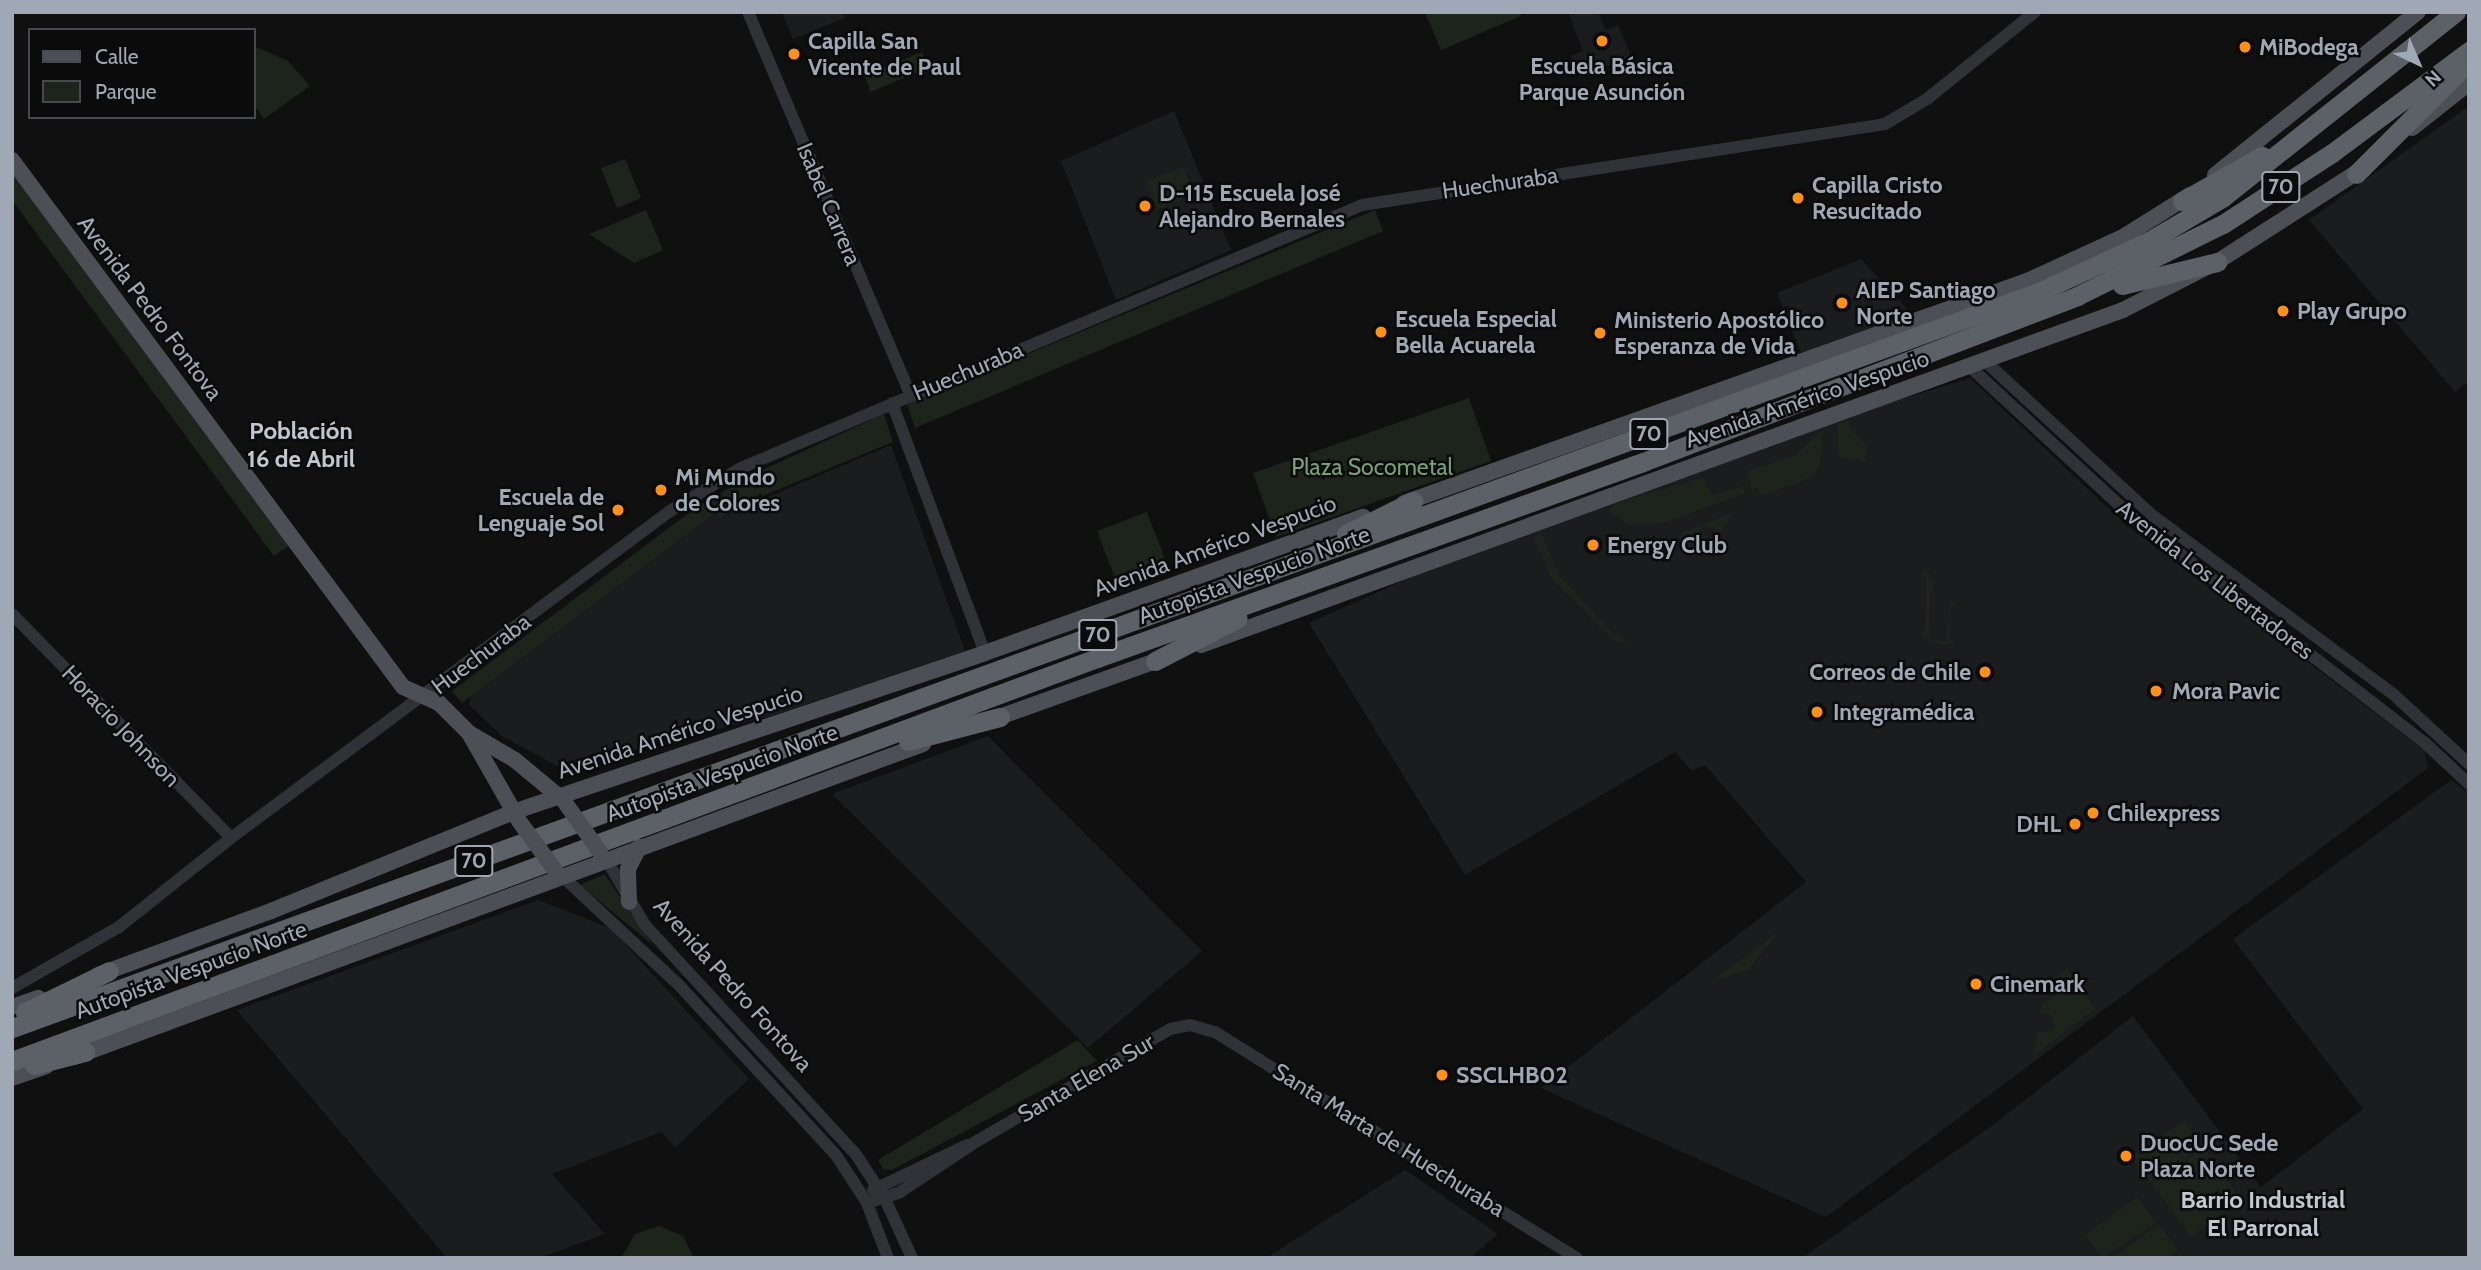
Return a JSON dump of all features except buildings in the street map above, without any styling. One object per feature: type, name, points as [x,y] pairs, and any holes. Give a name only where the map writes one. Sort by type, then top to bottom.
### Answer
[{"type":"highway","name":"Autopista Vespucio Norte","points":[[12,1028],[1260,576],[2089,271],[2187,221],[2244,182],[2456,12]]},
{"type":"highway","name":"Autopista Vespucio Norte","points":[[12,1061],[1643,462],[2077,296],[2223,224],[2332,153],[2469,51]]},
{"type":"highway","points":[[2356,174],[2469,62]]},
{"type":"highway","points":[[2182,201],[2300,135]]},
{"type":"highway","points":[[2077,296],[2217,262]]},
{"type":"highway","points":[[1260,576],[1413,500]]},
{"type":"highway","points":[[1155,661],[1302,585]]},
{"type":"highway","points":[[809,768],[1000,717]]},
{"type":"highway","points":[[12,1019],[109,971]]},
{"type":"highway","points":[[12,1070],[85,1052]]},
{"type":"main road","name":"Avenida Américo Vespucio","points":[[12,1007],[271,911],[478,825],[516,816],[985,653],[2027,281],[2123,237],[2182,201],[2418,12]]},
{"type":"main road","name":"Avenida Américo Vespucio","points":[[12,1079],[603,855],[639,847],[2123,310],[2217,262],[2356,174],[2469,83]]},
{"type":"main road","name":"Avenida Pedro Fontova","points":[[12,160],[400,684],[439,703],[469,733],[515,760],[563,800],[603,855]]},
{"type":"main road","name":"Avenida Pedro Fontova","points":[[469,733],[495,784],[558,873]]},
{"type":"main road","points":[[478,825],[492,805],[495,784]]},
{"type":"main road","points":[[629,902],[628,869],[639,847]]},
{"type":"street","name":"Isabel Carrera","points":[[748,12],[911,396]]},
{"type":"street","name":"Huechuraba","points":[[12,988],[119,927],[230,838],[702,489],[741,468],[1372,202],[1825,136],[1885,124],[1954,80],[2035,12]]},
{"type":"street","name":"Avenida Los Libertadores","points":[[1977,363],[2152,515],[2393,694],[2469,764]]},
{"type":"street","name":"Avenida Los Libertadores","points":[[1977,363],[2130,515],[2424,742],[2469,783]]},
{"type":"street","points":[[892,403],[985,653]]},
{"type":"street","name":"Horacio Johnson","points":[[12,614],[230,838]]},
{"type":"street","name":"Avenida Pedro Fontova","points":[[603,855],[629,902],[855,1153],[882,1193],[911,1258]]},
{"type":"street","name":"Avenida Pedro Fontova","points":[[558,873],[679,985],[821,1139],[865,1199],[888,1258]]},
{"type":"street","name":"Santa Elena Sur","points":[[865,1199],[882,1193],[977,1141],[1170,1029],[1199,1026]]},
{"type":"street","name":"Santa Marta de Huechuraba","points":[[1199,1026],[1577,1258]]},
{"type":"street","points":[[896,1258],[911,1258]]},
{"type":"shaded area","points":[[782,12],[842,12],[845,18],[793,39]]},
{"type":"shaded area","name":"Escuela Básica Parque Asunción","points":[[1568,12],[1598,12],[1606,30],[1618,25],[1631,56],[1580,78],[1571,56],[1583,51]]},
{"type":"shaded area","points":[[2469,106],[2469,381],[2455,392],[2309,220]]},
{"type":"shaded area","name":"D-115 Escuela José Alejandro Bernales","points":[[1174,111],[1231,250],[1116,300],[1061,161]]},
{"type":"shaded area","name":"AIEP Santiago Norte","points":[[1861,259],[1912,314],[1801,353],[1777,293]]},
{"type":"shaded area","points":[[1970,378],[2125,524],[2424,750],[2428,768],[1826,1217],[1541,1088],[1806,882],[1705,765],[1692,771],[1675,752],[1465,875],[1309,623],[1487,543],[1822,424]]},
{"type":"shaded area","points":[[891,445],[965,651],[771,716],[654,744],[575,770],[561,768],[502,736],[469,705],[471,696],[716,513],[723,518],[746,503],[749,505]]},
{"type":"shaded area","points":[[988,736],[1202,951],[1088,1048],[832,794]]},
{"type":"shaded area","points":[[2451,780],[2469,793],[2469,1258],[1802,1258],[1993,1125],[2133,1016],[2261,1187],[2363,1109],[2233,939]]},
{"type":"shaded area","points":[[538,900],[610,928],[749,1079],[675,1147],[661,1132],[552,1174],[605,1234],[539,1258],[447,1258],[237,1010]]},
{"type":"shaded area","points":[[1405,1170],[1498,1234],[1470,1258],[1266,1258]]},
{"type":"green space","points":[[1425,12],[1519,12],[1521,16],[1441,50]]},
{"type":"green space","points":[[256,47],[288,61],[310,86],[264,119],[256,108]]},
{"type":"green space","points":[[922,52],[929,67],[871,92],[864,75]]},
{"type":"green space","points":[[625,159],[641,198],[617,208],[601,168]]},
{"type":"green space","points":[[1183,167],[1194,194],[1158,209],[1146,182]]},
{"type":"green space","points":[[12,168],[290,545],[274,556],[12,200]]},
{"type":"green space","points":[[646,210],[663,250],[634,263],[589,234]]},
{"type":"green space","points":[[1375,210],[1383,231],[915,428],[907,404]]},
{"type":"green space","name":"Plaza Socometal","points":[[1469,398],[1491,461],[1276,537],[1253,473]]},
{"type":"green space","points":[[884,414],[893,442],[746,503],[722,518],[716,513],[462,703],[452,691],[698,506],[756,473]]},
{"type":"green space","points":[[1849,420],[1850,428],[1867,445],[1866,462],[1839,457],[1837,423]]},
{"type":"green space","points":[[1822,430],[1820,464],[1813,477],[1760,496],[1758,488],[1752,489],[1746,472],[1796,455]]},
{"type":"green space","points":[[1703,477],[1713,496],[1743,486],[1745,493],[1664,523],[1629,524],[1608,511],[1615,504]]},
{"type":"green space","points":[[1147,512],[1168,567],[1118,586],[1097,531]]},
{"type":"green space","points":[[1734,513],[1716,539],[1717,529],[1702,527],[1700,533],[1707,538],[1699,548],[1677,540],[1681,533]]},
{"type":"green space","points":[[1542,534],[1559,575],[1612,632],[1632,645],[1614,640],[1552,579],[1533,536]]},
{"type":"green space","points":[[1926,570],[1936,582],[1930,594],[1929,640],[1946,641],[1950,597],[1957,607],[1950,607],[1949,640],[1956,643],[1944,645],[1926,640],[1919,634],[1925,630],[1926,576],[1920,577]]},
{"type":"green space","points":[[605,874],[641,929],[654,946],[580,885]]},
{"type":"green space","points":[[1780,931],[1749,969],[1709,983]]},
{"type":"green space","points":[[2067,969],[2095,1009],[2033,1056],[2038,1032],[2050,1032],[2055,1026],[2049,1013],[2040,1016],[2041,1004],[2052,999],[2057,989],[2053,979]]},
{"type":"green space","points":[[1078,1040],[1097,1061],[892,1170],[883,1169],[878,1160]]},
{"type":"green space","points":[[2184,1120],[2203,1146],[2151,1183],[2132,1157]]},
{"type":"green space","points":[[2204,1147],[2242,1200],[2191,1237],[2152,1184]]},
{"type":"green space","points":[[2137,1197],[2156,1223],[2102,1258],[2085,1235]]},
{"type":"green space","points":[[2159,1224],[2178,1250],[2167,1258],[2112,1258]]},
{"type":"green space","points":[[659,1226],[683,1236],[694,1258],[621,1258],[635,1234]]},
{"type":"place","name":"Escuela Básica Parque Asunción","points":[[1602,41]]},
{"type":"place","name":"MiBodega","points":[[2245,47]]},
{"type":"place","name":"Capilla San Vicente de Paul","points":[[794,54]]},
{"type":"place","name":"Capilla Cristo Resucitado","points":[[1798,198]]},
{"type":"place","name":"D-115 Escuela José Alejandro Bernales","points":[[1145,206]]},
{"type":"place","name":"AIEP Santiago Norte","points":[[1842,303]]},
{"type":"place","name":"Play Grupo","points":[[2283,311]]},
{"type":"place","name":"Escuela Especial Bella Acuarela","points":[[1381,332]]},
{"type":"place","name":"Ministerio Apostólico Esperanza de Vida","points":[[1600,333]]},
{"type":"place","name":"Mi Mundo de Colores","points":[[661,490]]},
{"type":"place","name":"Escuela de Lenguaje Sol","points":[[618,510]]},
{"type":"place","name":"Energy Club","points":[[1593,545]]},
{"type":"place","name":"Correos de Chile","points":[[1985,672]]},
{"type":"place","name":"Mora Pavic","points":[[2156,691]]},
{"type":"place","name":"Integramédica","points":[[1817,712]]},
{"type":"place","name":"Chilexpress","points":[[2093,813]]},
{"type":"place","name":"DHL","points":[[2075,824]]},
{"type":"place","name":"Cinemark","points":[[1976,984]]},
{"type":"place","name":"SSCLHB02","points":[[1442,1075]]},
{"type":"place","name":"DuocUC Sede Plaza Norte","points":[[2126,1156]]},
{"type":"district","name":"Población 16 de Abril","points":[[301,445]]},
{"type":"district","name":"Barrio Industrial El Parronal","points":[[2263,1214]]}]
